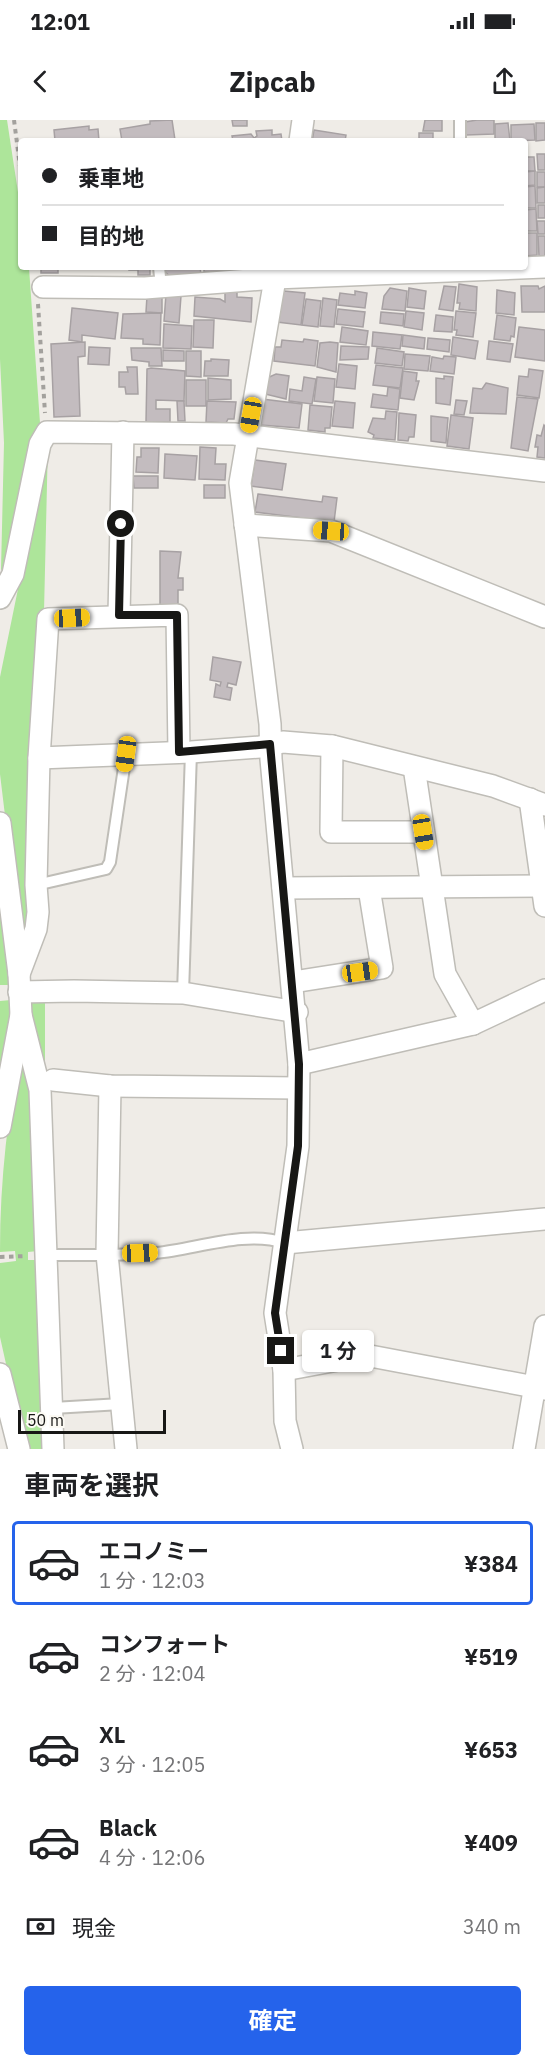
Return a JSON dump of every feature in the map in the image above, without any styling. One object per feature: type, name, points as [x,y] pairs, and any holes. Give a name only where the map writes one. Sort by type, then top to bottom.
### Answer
[{"type":"street","points":[[300,138],[303,120]]},
{"type":"street","points":[[528,267],[545,267]]},
{"type":"street","points":[[40,293],[160,277],[416,270]]},
{"type":"street","points":[[276,273],[240,483],[270,744],[297,1012],[298,1146],[275,1313],[284,1370],[285,1421],[292,1449]]},
{"type":"street","points":[[0,598],[13,574],[42,436],[47,432],[123,432],[247,437],[545,471]]},
{"type":"street","points":[[119,615],[123,432]]},
{"type":"street","points":[[245,525],[331,531],[545,617]]},
{"type":"street","points":[[19,983],[36,929],[38,912],[36,885],[39,758],[48,620],[119,615],[177,615],[185,752]]},
{"type":"street","points":[[39,758],[185,752],[283,742],[332,746],[493,786],[537,802],[543,896],[432,887],[283,888]]},
{"type":"street","points":[[332,746],[331,832],[423,832]]},
{"type":"street","points":[[414,767],[445,974],[473,1024]]},
{"type":"street","points":[[0,824],[21,1015],[40,1090],[36,1256],[53,1408],[53,1449]]},
{"type":"street","points":[[293,982],[382,969],[369,888]]},
{"type":"street","points":[[19,983],[183,993],[297,1012]]},
{"type":"street","points":[[299,1064],[473,1024],[545,990]]},
{"type":"street","points":[[0,1127],[21,1015]]},
{"type":"street","points":[[53,1080],[110,1086],[297,1088]]},
{"type":"street","points":[[110,1086],[107,1254],[126,1449]]},
{"type":"street","points":[[285,1243],[545,1219]]},
{"type":"street","points":[[524,1449],[540,1387],[545,1326]]},
{"type":"street","points":[[284,1370],[365,1355],[540,1387]]},
{"type":"street","points":[[0,1374],[19,1449]]},
{"type":"lane","points":[[460,120],[460,138]]},
{"type":"lane","points":[[183,993],[185,752]]},
{"type":"lane","points":[[36,885],[106,869],[110,862],[126,754]]},
{"type":"lane","points":[[36,1256],[156,1253],[234,1240],[274,1239],[285,1243]]},
{"type":"lane","points":[[53,1408],[122,1404]]},
{"type":"path","points":[[14,120],[18,151]]},
{"type":"path","points":[[40,293],[46,421]]},
{"type":"path","points":[[0,1257],[36,1256]]},
{"type":"green space","points":[[0,120],[7,120],[18,192],[18,270],[29,270],[40,423],[36,430],[6,568],[1,570],[4,443],[0,359]]},
{"type":"green space","points":[[48,442],[44,612],[39,612],[32,905],[22,957],[0,774],[0,677]]},
{"type":"green space","points":[[0,873],[11,985],[0,985]]},
{"type":"green space","points":[[45,997],[45,1079],[27,1005],[31,998]]},
{"type":"green space","points":[[11,1000],[11,1039],[0,1092],[0,1001]]},
{"type":"green space","points":[[22,1040],[33,1085],[38,1251],[28,1252],[28,1260],[38,1260],[49,1449],[25,1449],[0,1337],[0,1263],[16,1261],[15,1251],[0,1252],[0,1225],[6,1145]]},
{"type":"building","points":[[172,120],[175,138],[122,138],[120,129],[150,124],[150,121]]},
{"type":"building","points":[[232,120],[247,120],[247,126],[233,126]]},
{"type":"building","points":[[425,120],[442,120],[442,131],[423,131]]},
{"type":"building","points":[[494,120],[494,134],[466,135],[465,122]]},
{"type":"building","points":[[508,123],[510,138],[495,138],[495,124]]},
{"type":"building","points":[[536,123],[545,123],[545,140],[536,141]]},
{"type":"building","points":[[534,124],[535,140],[511,138],[511,125]]},
{"type":"building","points":[[89,126],[89,130],[98,129],[99,138],[55,138],[54,130]]},
{"type":"building","points":[[272,130],[272,135],[281,134],[282,138],[254,138],[257,136],[256,131]]},
{"type":"building","points":[[314,130],[346,135],[346,138],[313,138]]},
{"type":"building","points":[[419,133],[433,133],[433,138],[419,138]]},
{"type":"building","points":[[251,134],[254,138],[232,138],[232,136]]},
{"type":"building","points":[[537,154],[545,154],[545,170],[538,170]]},
{"type":"building","points":[[528,157],[534,157],[535,171],[528,171]]},
{"type":"building","points":[[535,171],[535,185],[528,186],[528,172]]},
{"type":"building","points":[[537,172],[545,172],[545,187],[537,187]]},
{"type":"building","points":[[535,186],[536,208],[528,208],[528,187]]},
{"type":"building","points":[[545,187],[545,203],[537,203],[537,188]]},
{"type":"building","points":[[538,205],[545,205],[545,218],[538,218]]},
{"type":"building","points":[[536,209],[537,231],[528,231],[528,210]]},
{"type":"building","points":[[537,221],[545,221],[545,234],[538,234]]},
{"type":"building","points":[[528,233],[537,233],[537,255],[528,256]]},
{"type":"building","points":[[538,236],[545,236],[545,256],[539,256]]},
{"type":"building","points":[[41,270],[58,270],[58,273],[41,273]]},
{"type":"building","points":[[138,270],[150,270],[150,275],[138,275]]},
{"type":"building","points":[[200,270],[201,275],[171,277],[164,271]]},
{"type":"building","points":[[204,270],[230,271],[204,272]]},
{"type":"building","points":[[459,284],[477,287],[476,311],[459,309],[460,303],[457,303]]},
{"type":"building","points":[[444,286],[456,287],[453,311],[439,309]]},
{"type":"building","points":[[521,286],[538,286],[539,289],[545,286],[545,312],[522,312]]},
{"type":"building","points":[[390,288],[407,291],[405,311],[382,309],[384,296]]},
{"type":"building","points":[[409,288],[426,291],[424,309],[407,307]]},
{"type":"building","points":[[497,290],[515,293],[514,315],[496,313]]},
{"type":"building","points":[[284,291],[305,293],[301,325],[277,322],[280,295]]},
{"type":"building","points":[[355,291],[367,293],[365,308],[338,305],[340,293],[355,295]]},
{"type":"building","points":[[225,292],[237,292],[237,297],[252,298],[251,322],[194,316],[195,297],[220,299],[225,302]]},
{"type":"building","points":[[166,294],[181,296],[179,323],[164,321]]},
{"type":"building","points":[[147,296],[162,296],[162,313],[146,312]]},
{"type":"building","points":[[323,298],[337,300],[334,327],[320,326]]},
{"type":"building","points":[[306,299],[321,301],[318,327],[302,325]]},
{"type":"building","points":[[72,308],[118,313],[115,339],[82,335],[82,342],[69,340]]},
{"type":"building","points":[[338,309],[365,312],[363,327],[336,324]]},
{"type":"building","points":[[406,311],[424,313],[422,330],[404,327]]},
{"type":"building","points":[[456,311],[476,313],[473,337],[456,335],[457,330],[454,330]]},
{"type":"building","points":[[381,312],[404,314],[403,326],[380,323]]},
{"type":"building","points":[[161,313],[160,345],[143,344],[143,339],[121,338],[123,314]]},
{"type":"building","points":[[436,315],[453,317],[452,332],[434,331]]},
{"type":"building","points":[[497,315],[516,318],[514,337],[511,336],[510,341],[494,339]]},
{"type":"building","points":[[194,320],[214,320],[213,348],[193,347]]},
{"type":"building","points":[[164,324],[192,326],[191,349],[163,348]]},
{"type":"building","points":[[342,327],[368,331],[366,345],[340,342]]},
{"type":"building","points":[[519,327],[545,330],[545,361],[515,357]]},
{"type":"building","points":[[373,332],[402,335],[400,349],[372,346]]},
{"type":"building","points":[[403,335],[425,338],[424,349],[402,346]]},
{"type":"building","points":[[453,337],[478,341],[475,359],[451,355]]},
{"type":"building","points":[[428,338],[450,340],[449,352],[427,349]]},
{"type":"building","points":[[304,339],[318,341],[315,366],[274,361],[275,347],[281,347],[282,340],[303,342]]},
{"type":"building","points":[[489,341],[513,344],[510,362],[487,359]]},
{"type":"building","points":[[85,342],[85,356],[78,357],[80,416],[54,417],[51,344]]},
{"type":"building","points":[[320,343],[338,343],[336,372],[317,367]]},
{"type":"building","points":[[341,346],[369,347],[368,359],[340,360]]},
{"type":"building","points":[[89,347],[110,348],[109,365],[88,364]]},
{"type":"building","points":[[131,348],[161,348],[162,366],[149,366],[149,362],[132,360]]},
{"type":"building","points":[[377,348],[404,352],[402,366],[375,363]]},
{"type":"building","points":[[163,350],[184,351],[184,361],[163,361]]},
{"type":"building","points":[[186,351],[201,351],[201,377],[186,376]]},
{"type":"building","points":[[405,354],[430,356],[428,371],[404,369]]},
{"type":"building","points":[[444,356],[456,357],[454,374],[430,371],[432,357],[443,359]]},
{"type":"building","points":[[211,359],[229,360],[228,376],[204,376],[205,361],[211,361]]},
{"type":"building","points":[[339,364],[357,366],[355,389],[336,387]]},
{"type":"building","points":[[376,365],[403,368],[400,388],[373,385]]},
{"type":"building","points":[[127,367],[137,367],[138,394],[126,394],[125,387],[119,387],[119,372],[128,372]]},
{"type":"building","points":[[147,369],[185,371],[184,401],[156,400],[156,409],[170,409],[170,422],[146,422]]},
{"type":"building","points":[[529,369],[543,371],[539,398],[517,395],[519,376],[528,377]]},
{"type":"building","points":[[403,371],[417,373],[416,381],[419,381],[414,400],[400,398]]},
{"type":"building","points":[[276,374],[289,376],[286,399],[265,394],[267,378]]},
{"type":"building","points":[[444,376],[453,377],[450,405],[436,403],[436,378],[444,379]]},
{"type":"building","points":[[304,377],[316,379],[312,404],[289,401],[290,389],[302,391]]},
{"type":"building","points":[[317,377],[335,379],[333,403],[314,401]]},
{"type":"building","points":[[208,378],[231,380],[231,399],[208,400]]},
{"type":"building","points":[[186,380],[206,380],[206,406],[186,406]]},
{"type":"building","points":[[486,383],[508,388],[506,414],[470,413],[473,388],[482,389]]},
{"type":"building","points":[[388,387],[400,389],[398,410],[371,407],[373,394],[387,396]]},
{"type":"building","points":[[517,397],[538,399],[528,451],[511,448]]},
{"type":"building","points":[[262,399],[302,404],[299,428],[261,425]]},
{"type":"building","points":[[456,400],[467,401],[464,415],[454,414]]},
{"type":"building","points":[[177,401],[184,401],[185,421],[178,421]]},
{"type":"building","points":[[207,401],[236,402],[234,419],[228,419],[226,423],[206,422]]},
{"type":"building","points":[[335,401],[355,403],[353,428],[332,426]]},
{"type":"building","points":[[310,405],[332,407],[330,428],[325,428],[325,432],[308,430]]},
{"type":"building","points":[[386,411],[397,412],[395,440],[373,438],[374,435],[368,432],[373,418],[385,419]]},
{"type":"building","points":[[399,413],[416,415],[414,437],[409,437],[408,441],[398,440]]},
{"type":"building","points":[[451,415],[473,418],[469,449],[447,446]]},
{"type":"building","points":[[431,416],[448,418],[446,443],[431,441]]},
{"type":"building","points":[[544,425],[545,458],[537,457],[538,447],[535,447],[537,435],[541,436]]},
{"type":"building","points":[[200,447],[216,448],[215,464],[226,464],[225,480],[199,479]]},
{"type":"building","points":[[141,448],[159,448],[158,473],[136,472],[137,457],[141,457]]},
{"type":"building","points":[[165,454],[197,456],[195,480],[164,478]]},
{"type":"building","points":[[255,460],[286,464],[282,490],[251,486]]},
{"type":"building","points":[[133,476],[158,476],[158,488],[134,488]]},
{"type":"building","points":[[204,485],[225,485],[225,498],[204,498]]},
{"type":"building","points":[[258,494],[322,502],[323,496],[337,498],[334,522],[255,512]]},
{"type":"building","points":[[160,551],[181,552],[178,578],[183,578],[183,590],[178,590],[178,608],[160,608]]},
{"type":"building","points":[[213,657],[241,662],[236,685],[228,683],[227,687],[232,688],[230,700],[214,697],[216,684],[220,686],[221,682],[210,680]]},
{"type":"route","points":[[121,524],[119,615],[177,615],[179,752],[260,747],[270,744],[297,1012],[299,1064],[298,1146],[275,1313],[281,1351]]}]
